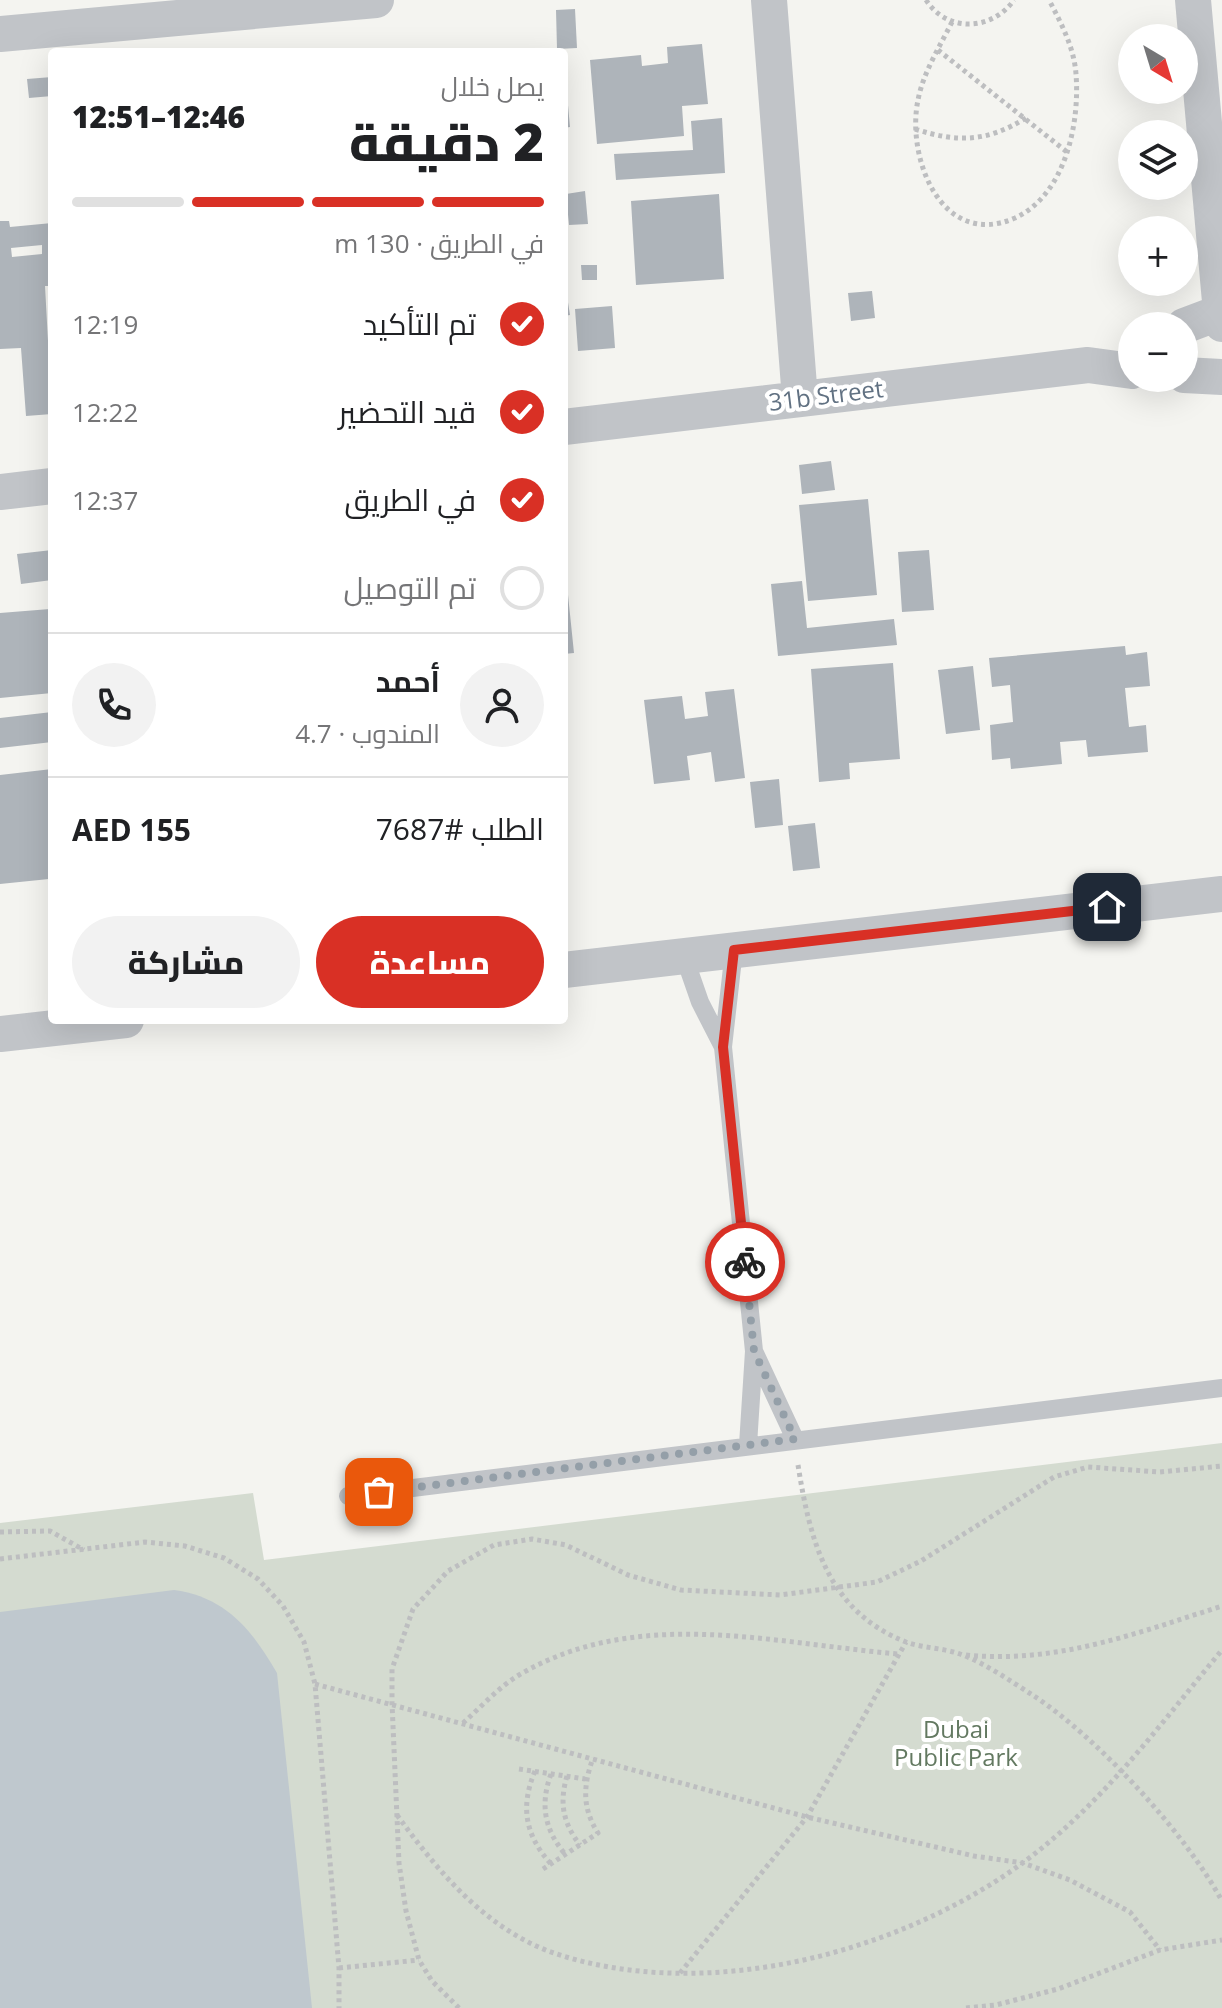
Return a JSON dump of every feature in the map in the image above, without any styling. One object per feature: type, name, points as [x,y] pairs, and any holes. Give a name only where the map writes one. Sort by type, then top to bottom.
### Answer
[{"type":"street","points":[[0,34],[376,0]]},
{"type":"street","points":[[769,0],[800,399]]},
{"type":"street","points":[[1193,0],[1221,318],[1198,323]]},
{"type":"street","name":"31b Street","points":[[1088,365],[1118,352]]},
{"type":"street","name":"31b Street","points":[[568,427],[1088,365],[1118,369]]},
{"type":"street","points":[[1198,376],[1222,377]]},
{"type":"street","points":[[0,492],[48,486]]},
{"type":"street","points":[[568,970],[1222,894]]},
{"type":"street","points":[[0,1034],[90,1024]]},
{"type":"lane","points":[[734,950],[723,1047],[754,1351],[748,1445]]},
{"type":"lane","points":[[684,956],[700,1002],[723,1047]]},
{"type":"lane","points":[[754,1351],[795,1439]]},
{"type":"lane","points":[[348,1496],[1222,1388]]},
{"type":"path","points":[[926,0],[939,15],[952,22],[981,24],[995,18],[1014,0]]},
{"type":"path","points":[[952,22],[918,98],[915,129],[917,159],[926,183],[942,204],[964,218],[993,224],[1016,217],[1039,201],[1056,179],[1067,152],[1075,113],[1076,73],[1066,34],[1049,0]]},
{"type":"path","points":[[938,50],[1067,152]]},
{"type":"path","points":[[915,129],[944,139],[973,140],[1001,133],[1026,118]]},
{"type":"path","points":[[795,1439],[806,1518],[816,1553],[836,1586],[858,1612],[906,1642],[961,1654],[999,1658],[1075,1651],[1222,1606]]},
{"type":"path","points":[[459,2008],[432,1981],[419,1960],[406,1911],[396,1813],[392,1703],[392,1669],[413,1609],[448,1571],[494,1545],[532,1539],[566,1545],[628,1575],[681,1590],[780,1595],[877,1582],[921,1561],[1054,1477],[1088,1467],[1160,1472],[1222,1466]]},
{"type":"path","points":[[0,1532],[50,1531],[85,1550]]},
{"type":"path","points":[[0,1559],[145,1542],[185,1546],[224,1558],[258,1579],[283,1606],[304,1642],[315,1684],[339,1968],[339,2008]]},
{"type":"path","points":[[463,1723],[516,1676],[541,1663],[595,1642],[636,1634],[679,1632],[898,1654]]},
{"type":"path","points":[[680,1974],[807,1817],[906,1642]]},
{"type":"path","points":[[396,1813],[437,1869],[486,1916],[546,1950],[612,1969],[680,1974],[753,1970],[825,1956],[921,1921],[961,1902],[1023,1863],[1077,1816],[1120,1772],[1222,1650]]},
{"type":"path","points":[[961,1654],[1035,1697],[1120,1772],[1178,1838],[1222,1901]]},
{"type":"path","points":[[315,1684],[807,1817],[974,1856],[1023,1863],[1070,1880],[1130,1912],[1160,1950]]},
{"type":"path","points":[[543,1869],[598,1833],[586,1806],[585,1779],[593,1758]]},
{"type":"path","points":[[519,1769],[585,1779]]},
{"type":"path","points":[[535,1771],[527,1790],[524,1810],[537,1849],[551,1864]]},
{"type":"path","points":[[551,1774],[545,1790],[547,1825],[565,1854]]},
{"type":"path","points":[[567,1776],[563,1790],[565,1819],[580,1845]]},
{"type":"path","points":[[966,2008],[996,2005],[1058,1989],[1160,1950],[1222,1940]]},
{"type":"path","points":[[339,1968],[419,1960]]},
{"type":"green space","name":"Dubai Public Park","points":[[1222,1443],[1222,2008],[0,2008],[0,1523],[253,1493],[264,1560]]},
{"type":"shaded area","points":[[174,1590],[209,1600],[236,1618],[258,1643],[277,1673],[312,2008],[0,2008],[0,1612]]},
{"type":"building","points":[[575,9],[577,48],[557,48],[556,10]]},
{"type":"building","points":[[702,44],[708,104],[682,106],[684,136],[597,144],[590,60],[641,55],[642,66],[668,63],[667,47]]},
{"type":"building","points":[[48,77],[48,96],[29,98],[27,79]]},
{"type":"building","points":[[722,118],[725,173],[616,180],[614,154],[693,150],[691,121]]},
{"type":"building","points":[[585,191],[588,224],[569,225],[568,194]]},
{"type":"building","points":[[719,194],[724,279],[636,285],[631,201]]},
{"type":"building","points":[[0,221],[9,221],[10,227],[48,223],[48,286],[45,286],[48,414],[26,416],[21,348],[0,349]],"holes":[[[42,245],[42,254],[12,257],[11,248]]]},
{"type":"building","points":[[581,265],[597,265],[597,280],[582,280]]},
{"type":"building","points":[[872,291],[875,318],[851,321],[848,293]]},
{"type":"building","points":[[612,306],[615,348],[578,351],[575,309]]},
{"type":"building","points":[[831,461],[835,490],[802,494],[799,465]]},
{"type":"building","points":[[868,499],[877,595],[808,601],[799,505]]},
{"type":"building","points":[[48,550],[48,581],[21,584],[17,554]]},
{"type":"building","points":[[929,550],[934,610],[902,612],[898,552]]},
{"type":"building","points":[[802,581],[807,628],[894,619],[897,645],[778,656],[771,584]]},
{"type":"building","points":[[568,595],[574,653],[568,654]]},
{"type":"building","points":[[48,609],[48,693],[0,698],[0,613]]},
{"type":"building","points":[[1125,646],[1126,655],[1147,652],[1150,686],[1125,688],[1129,727],[1146,725],[1148,752],[1088,757],[1086,740],[1060,742],[1062,764],[1011,769],[1010,758],[992,760],[990,725],[1013,722],[1010,685],[992,687],[989,658]]},
{"type":"building","points":[[893,663],[900,759],[849,763],[850,779],[819,782],[811,669]]},
{"type":"building","points":[[973,666],[980,730],[946,734],[938,670]]},
{"type":"building","points":[[734,689],[745,778],[715,782],[711,752],[687,756],[690,780],[654,784],[644,700],[682,696],[685,719],[708,716],[705,692]]},
{"type":"building","points":[[48,712],[48,742],[0,748],[0,718]]},
{"type":"building","points":[[48,769],[48,879],[0,884],[0,775]]},
{"type":"building","points":[[779,779],[783,825],[755,828],[750,782]]},
{"type":"building","points":[[815,823],[820,868],[793,871],[788,826]]},
{"type":"way so far","points":[[379,1492],[795,1439],[754,1351],[745,1262]]},
{"type":"route","points":[[745,1262],[723,1047],[734,950],[1107,907]]}]
